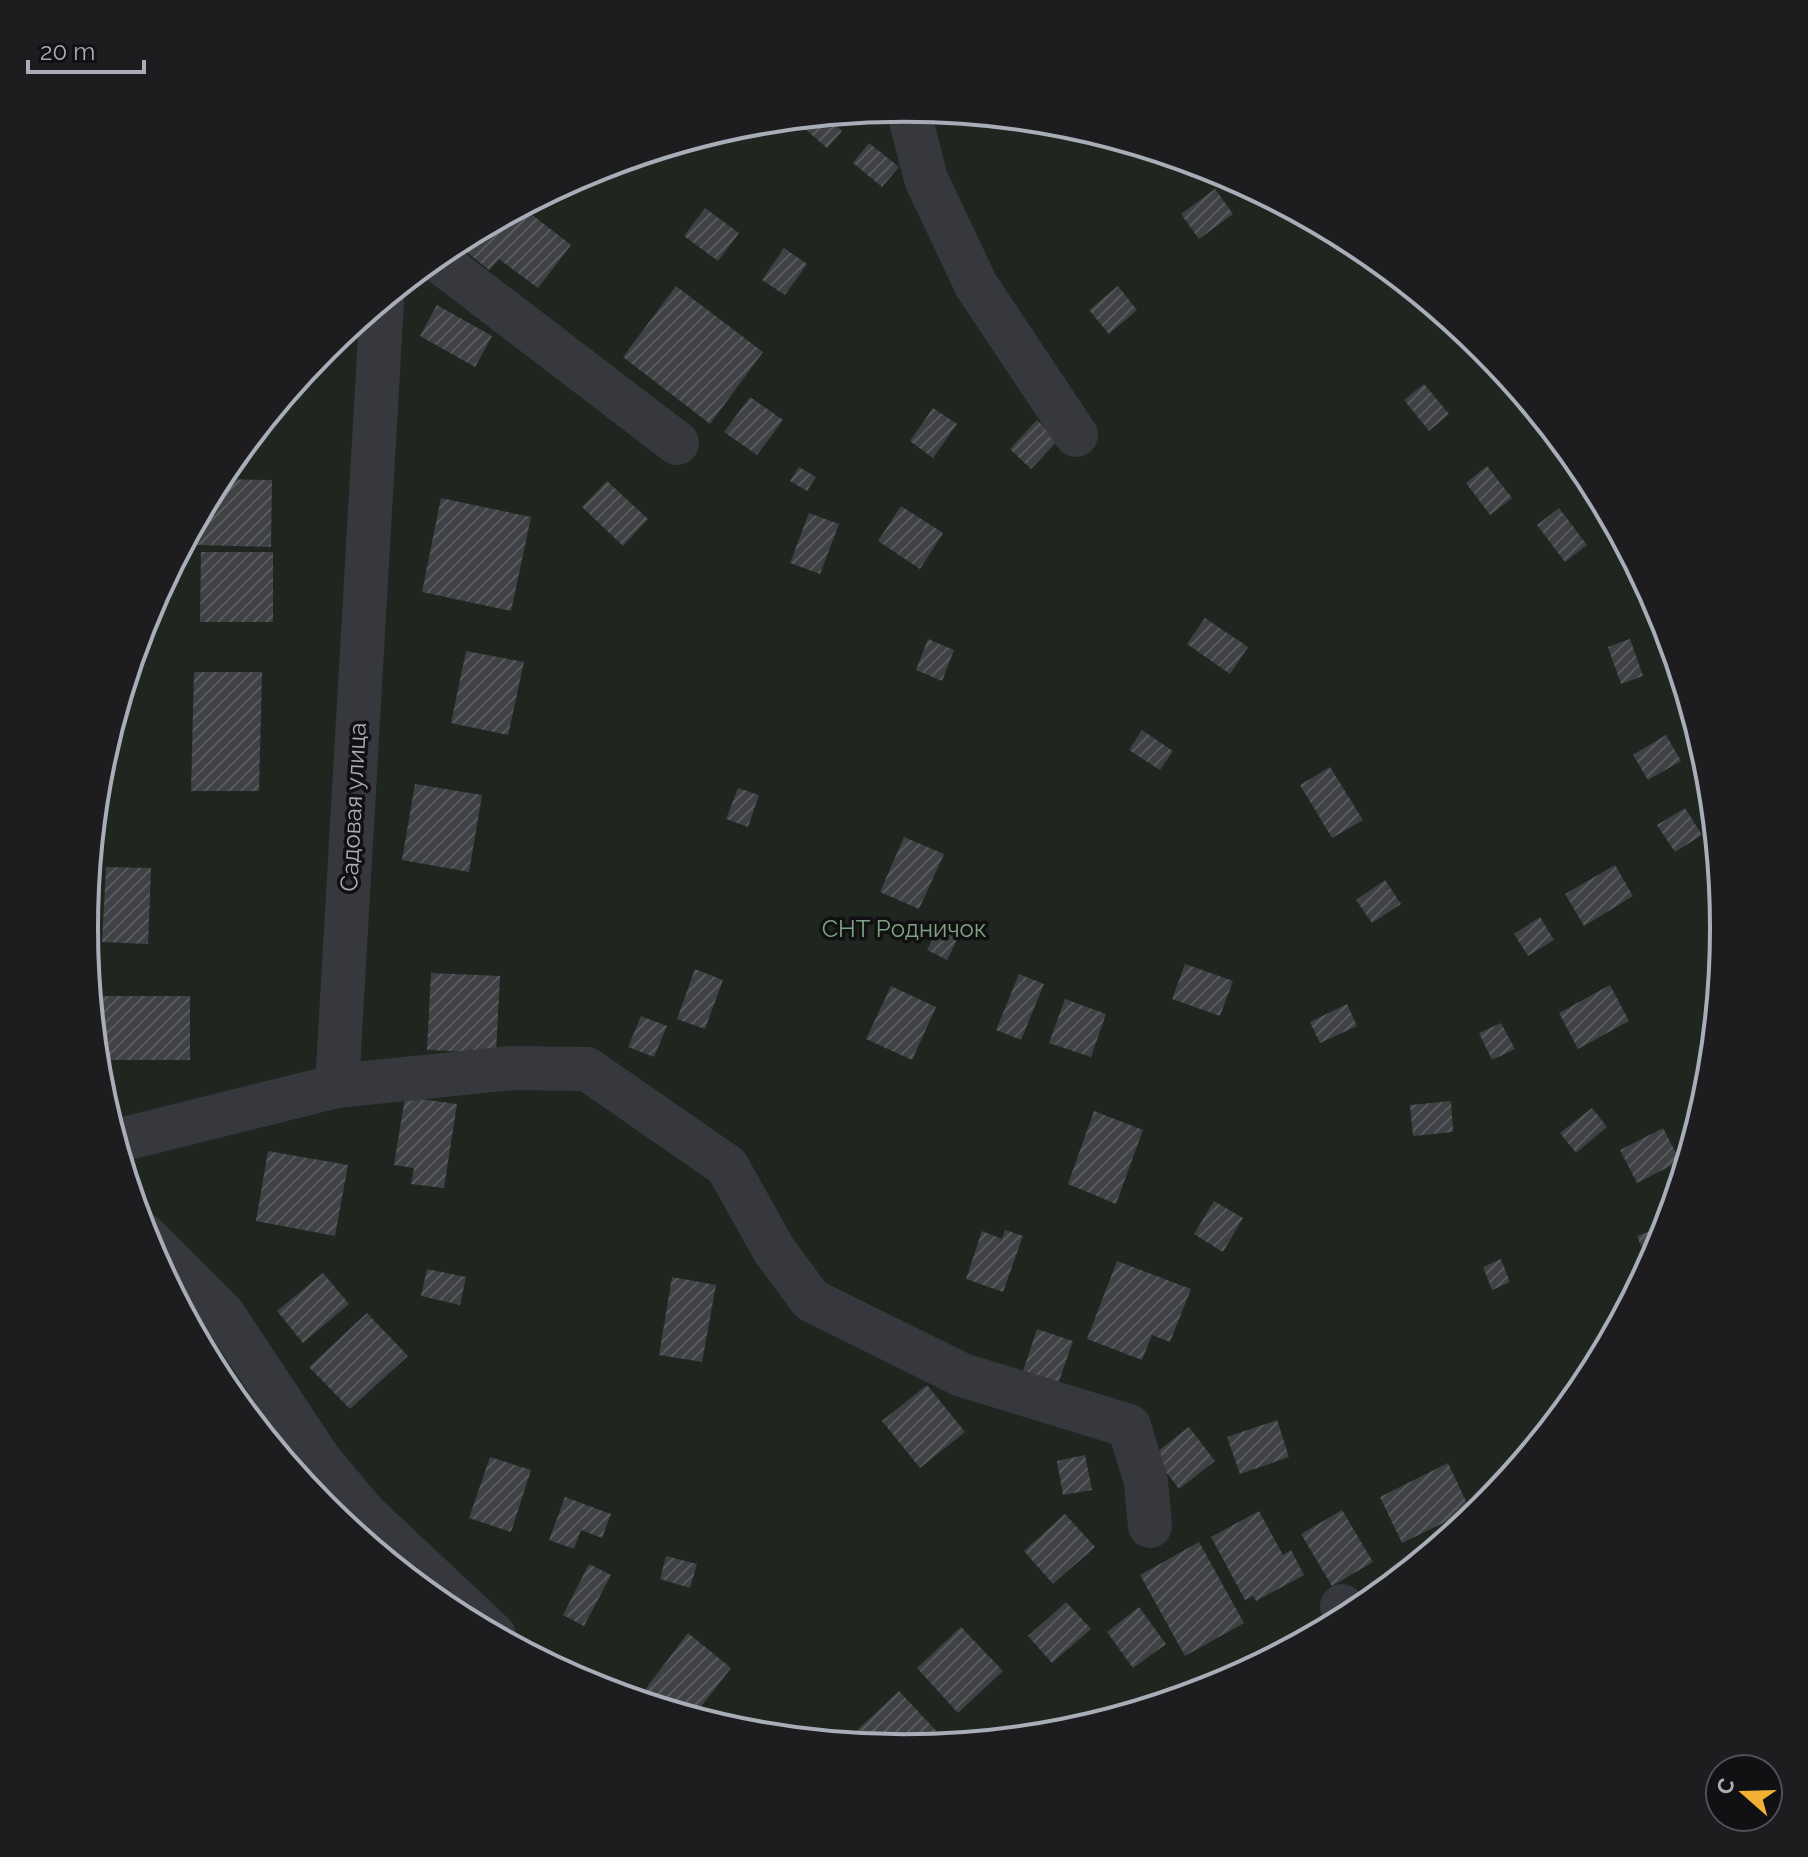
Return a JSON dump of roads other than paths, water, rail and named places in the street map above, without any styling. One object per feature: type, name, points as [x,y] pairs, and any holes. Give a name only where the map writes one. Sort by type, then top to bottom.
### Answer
[{"type":"street","points":[[911,122],[926,179],[976,285],[1076,435]]},
{"type":"street","points":[[445,266],[677,443]]},
{"type":"street","name":"Садовая улица","points":[[337,1086],[381,316]]},
{"type":"street","points":[[126,1139],[337,1086],[512,1068],[587,1069],[727,1166],[774,1250],[811,1300],[962,1375],[1129,1426],[1146,1482],[1150,1526]]},
{"type":"street","points":[[170,1261],[223,1314],[319,1459],[365,1514],[454,1598]]},
{"type":"street","points":[[319,1459],[320,1483]]},
{"type":"park label","name":"СНТ Родничок","points":[[904,928]]}]
